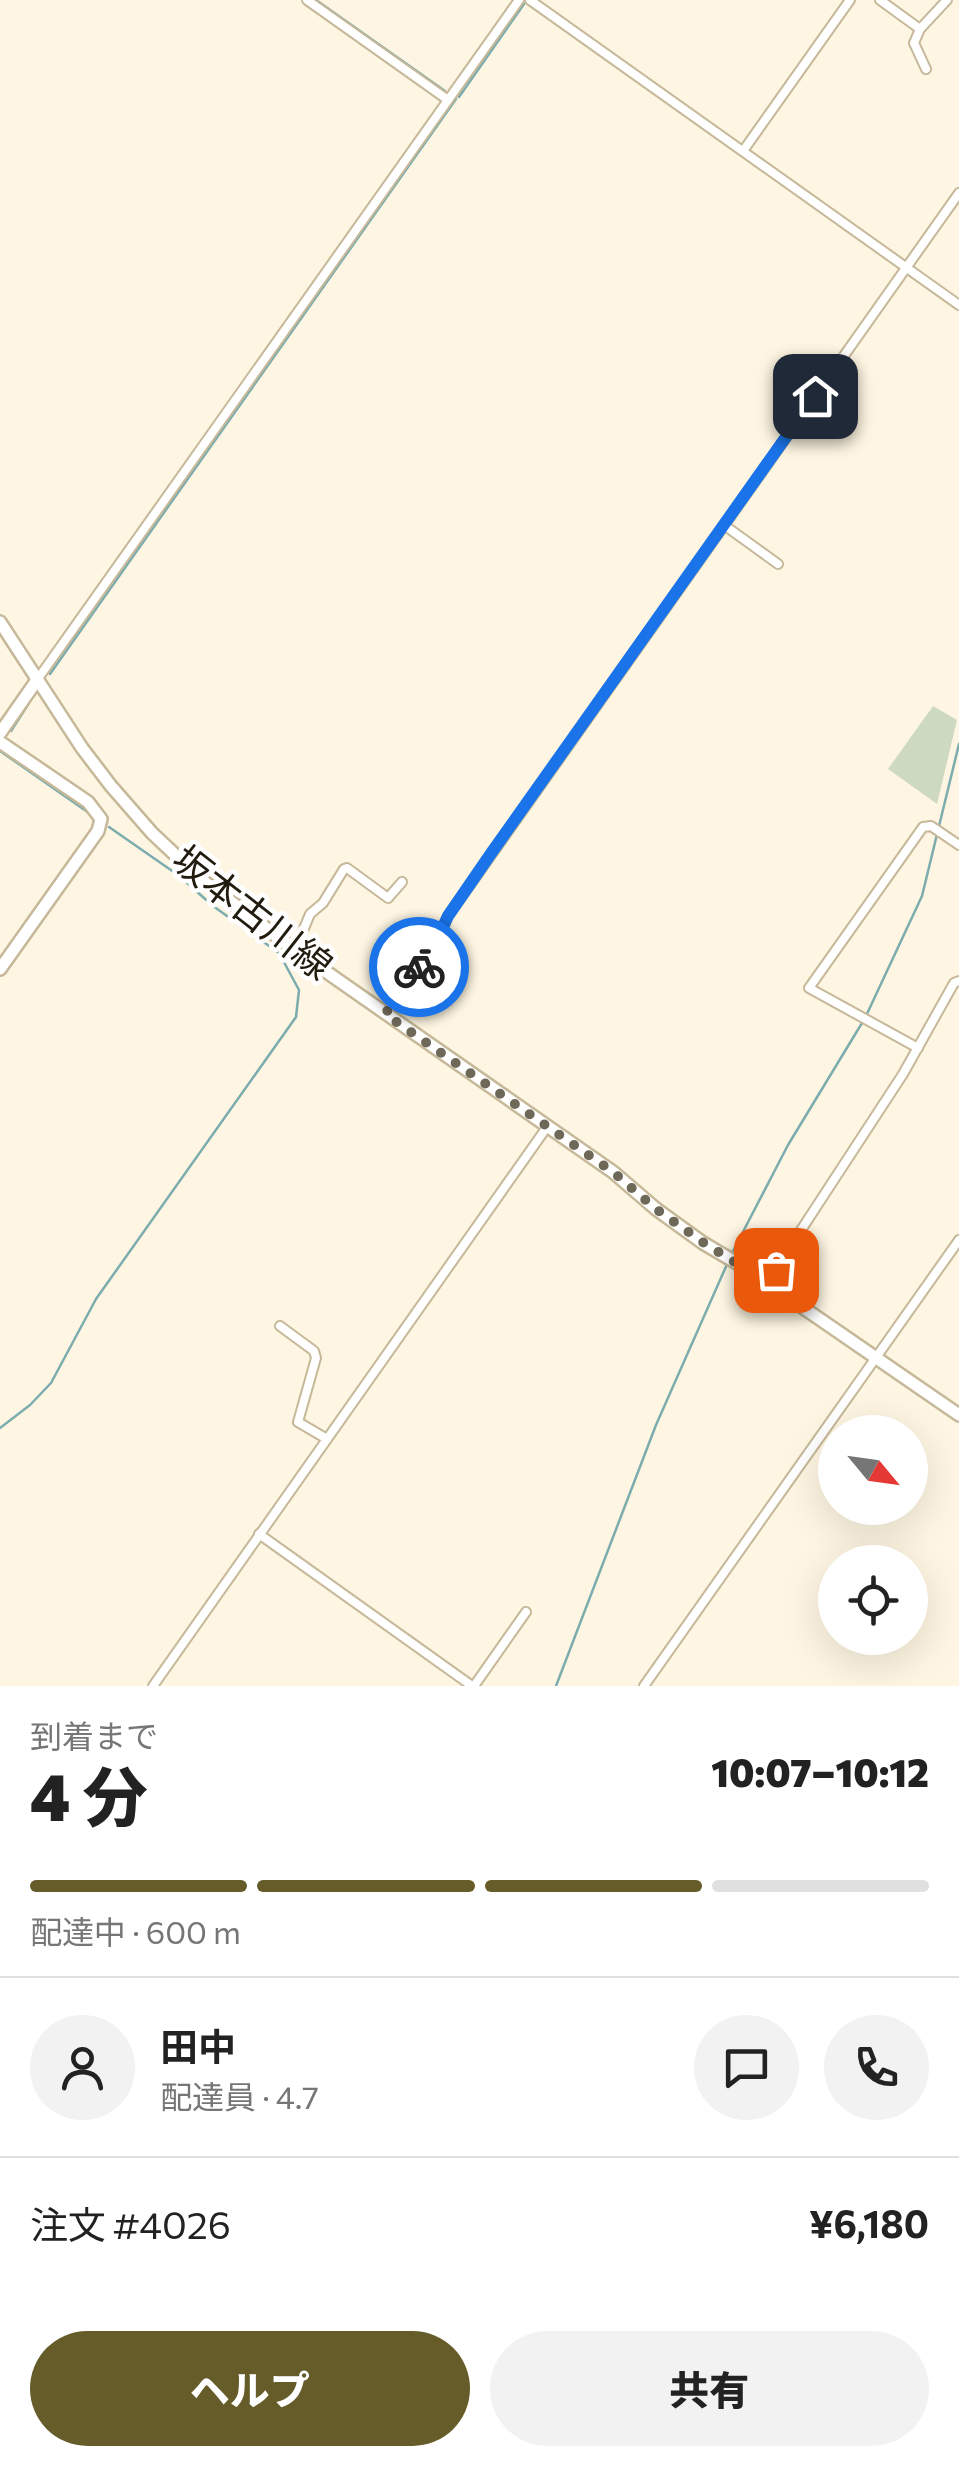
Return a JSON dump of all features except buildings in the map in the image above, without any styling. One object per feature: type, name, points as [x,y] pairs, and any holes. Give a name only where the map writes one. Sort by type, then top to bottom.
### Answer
[{"type":"main road","name":"坂本古川線","points":[[0,622],[82,748],[152,833],[214,890],[613,1172],[656,1209],[959,1416]]},
{"type":"main road","points":[[0,733],[38,680]]},
{"type":"main road","points":[[0,742],[88,802],[101,819],[98,831],[0,969]]},
{"type":"street","points":[[306,0],[448,100]]},
{"type":"street","points":[[38,680],[519,0]]},
{"type":"street","points":[[530,0],[959,304]]},
{"type":"street","points":[[743,151],[850,0]]},
{"type":"street","points":[[880,0],[920,28]]},
{"type":"street","points":[[926,68],[915,48],[920,28],[947,0]]},
{"type":"street","points":[[385,1014],[492,852],[959,193]]},
{"type":"street","points":[[724,525],[778,564]]},
{"type":"street","points":[[918,1048],[809,988],[922,827],[934,828],[959,845]]},
{"type":"street","points":[[295,950],[310,914],[344,869],[390,899],[402,882]]},
{"type":"street","points":[[762,1279],[776,1270],[959,981]]},
{"type":"street","points":[[153,1686],[547,1127]]},
{"type":"street","points":[[644,1686],[959,1240]]},
{"type":"street","points":[[280,1326],[314,1351],[316,1358],[298,1422],[327,1439]]},
{"type":"street","points":[[259,1534],[473,1686],[526,1612]]},
{"type":"street","points":[[454,1686],[460,1678]]},
{"type":"green space","points":[[933,706],[957,720],[937,804],[888,769]]},
{"type":"waterway","points":[[316,0],[445,91]]},
{"type":"waterway","points":[[459,97],[524,4]]},
{"type":"waterway","points":[[50,674],[456,99]]},
{"type":"waterway","points":[[11,731],[29,703]]},
{"type":"waterway","points":[[866,1016],[922,896],[959,744]]},
{"type":"waterway","points":[[0,751],[89,813]]},
{"type":"waterway","points":[[0,1428],[51,1383],[96,1299],[296,1017],[299,990],[279,953],[109,827]]},
{"type":"waterway","points":[[731,1255],[788,1145],[862,1023]]},
{"type":"waterway","points":[[556,1686],[656,1425],[728,1262]]},
{"type":"way so far","points":[[419,967],[385,1014],[613,1172],[704,1243],[762,1279],[776,1270]]},
{"type":"route","points":[[419,967],[492,852],[815,396]]}]
